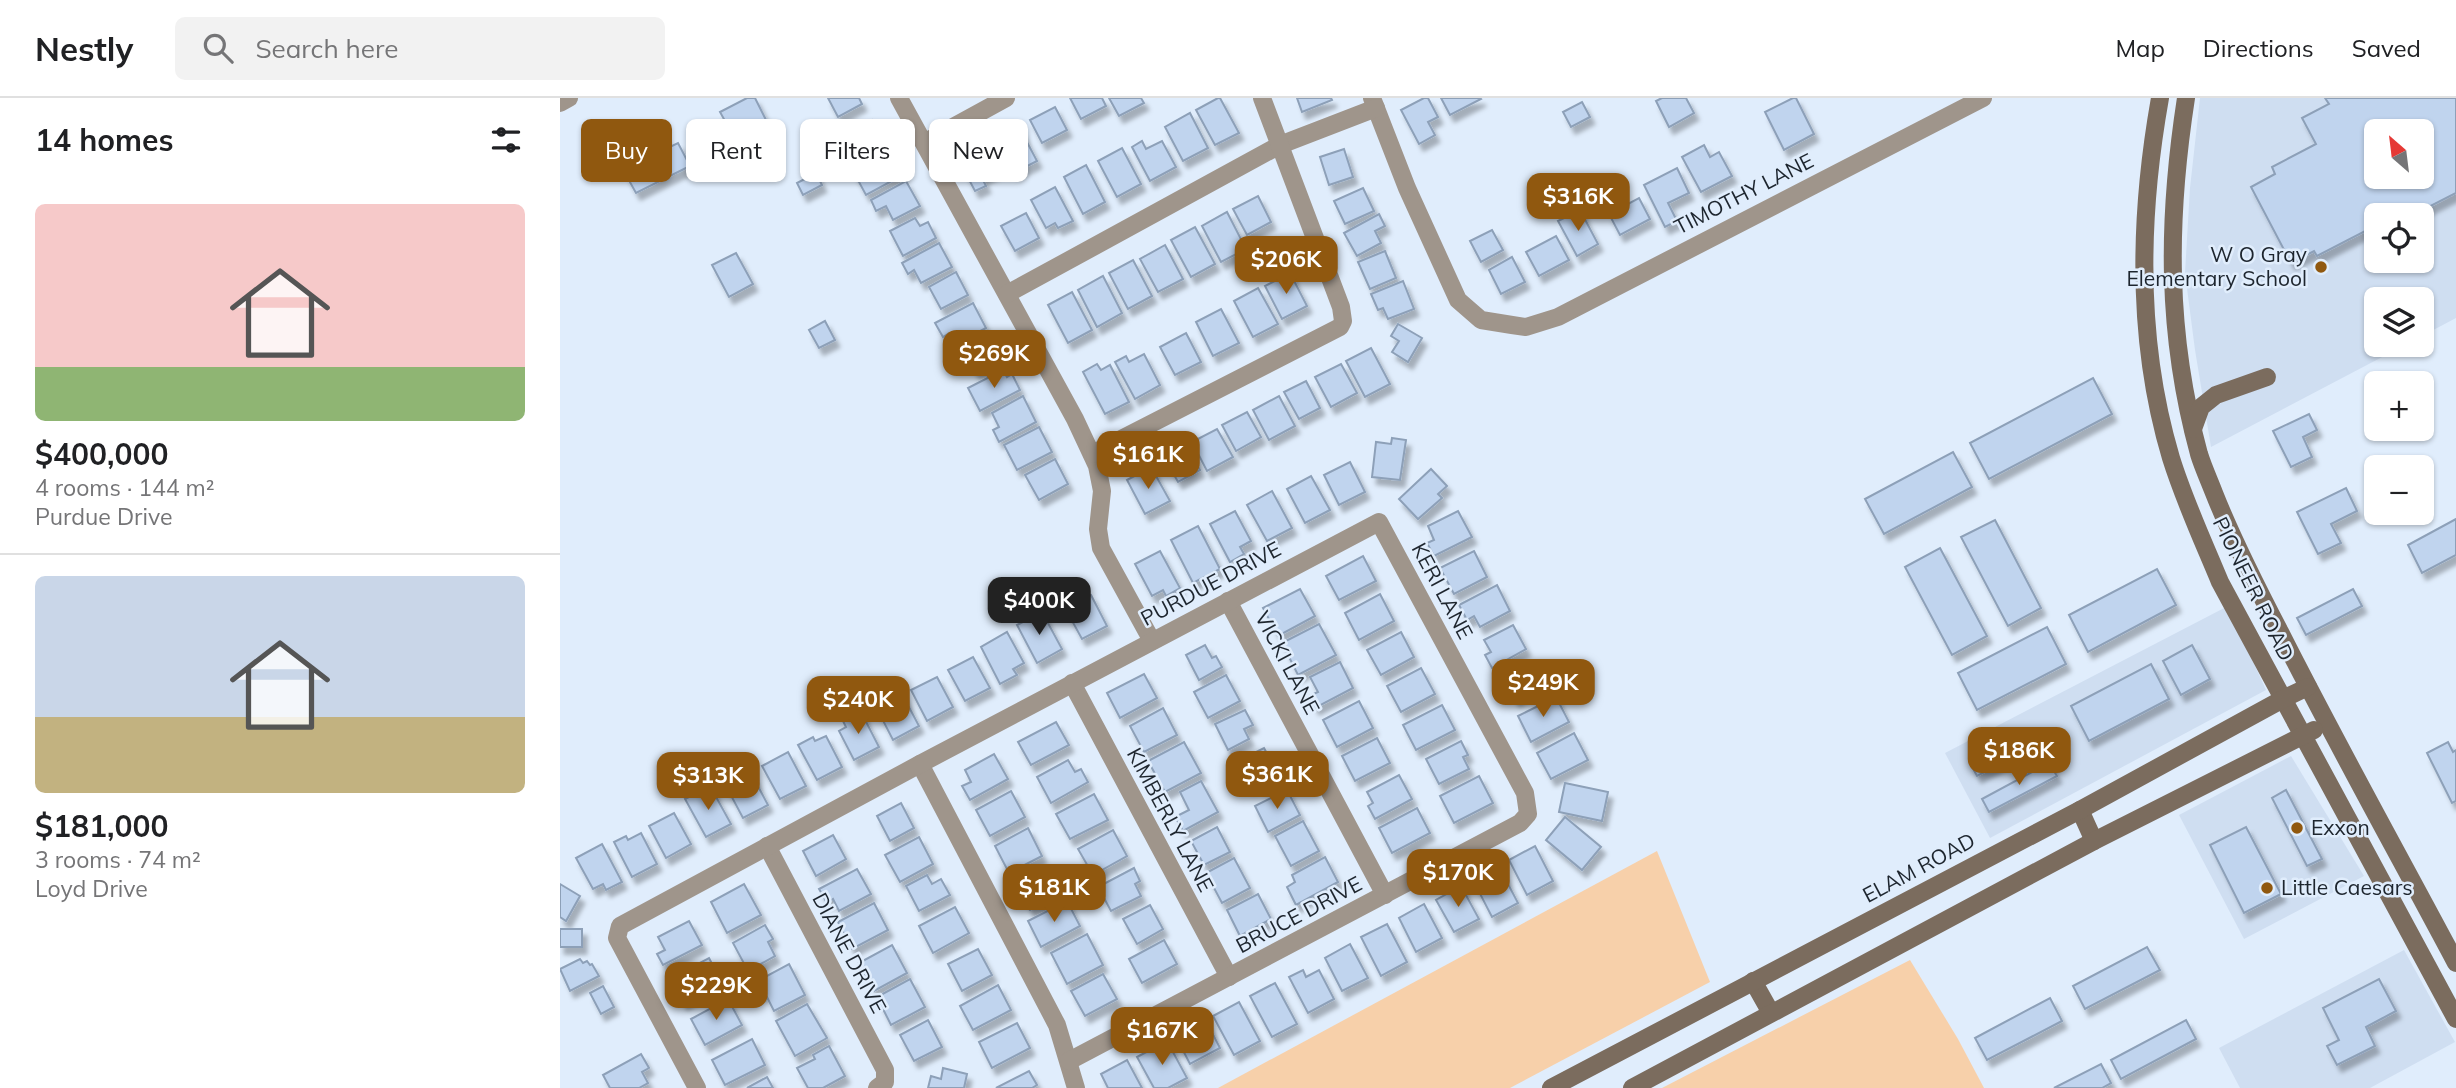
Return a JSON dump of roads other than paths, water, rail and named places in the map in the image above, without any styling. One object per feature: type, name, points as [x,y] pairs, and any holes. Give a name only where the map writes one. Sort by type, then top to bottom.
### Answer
[{"type":"main road","name":"PIONEER ROAD","points":[[2160,98],[2152,143],[2145,220],[2146,302],[2152,366],[2171,458],[2220,582],[2369,856],[2450,991],[2456,1019]]},
{"type":"main road","name":"PIONEER ROAD","points":[[2186,98],[2178,148],[2171,227],[2174,320],[2180,367],[2198,450],[2232,538],[2308,687],[2456,962]]},
{"type":"main road","points":[[2145,220],[2154,232],[2155,307],[2161,351],[2166,359],[2180,367]]},
{"type":"main road","points":[[2193,429],[2201,407],[2216,395],[2267,377]]},
{"type":"main road","points":[[2171,458],[2198,450]]},
{"type":"main road","name":"ELAM ROAD","points":[[1550,1088],[2080,810],[2308,687]]},
{"type":"main road","points":[[1632,1088],[2094,841],[2327,722]]},
{"type":"main road","points":[[2080,810],[2094,841]]},
{"type":"main road","points":[[2369,856],[2392,844]]},
{"type":"main road","points":[[1753,981],[1771,1013]]},
{"type":"street","points":[[560,103],[569,98]]},
{"type":"street","points":[[899,98],[1092,454],[1102,491],[1098,529],[1101,548],[1152,641]]},
{"type":"street","points":[[924,143],[1006,98]]},
{"type":"street","points":[[1092,454],[1340,327],[1343,321],[1341,307],[1262,98]]},
{"type":"street","name":"TIMOTHY LANE","points":[[1374,103],[1407,188],[1458,300],[1481,320],[1526,327],[1558,317],[1983,98]]},
{"type":"street","points":[[1007,294],[1280,145],[1374,103]]},
{"type":"street","name":"PURDUE DRIVE","points":[[698,1088],[617,938],[620,926],[1072,683],[1379,522]]},
{"type":"street","name":"KERI LANE","points":[[1379,522],[1525,793]]},
{"type":"street","name":"VICKI LANE","points":[[1228,601],[1385,895]]},
{"type":"street","name":"KIMBERLY LANE","points":[[1072,683],[1229,977]]},
{"type":"street","points":[[920,764],[1057,1025],[1076,1088]]},
{"type":"street","name":"BRUCE DRIVE","points":[[1069,1061],[1520,823],[1528,814],[1525,793]]},
{"type":"street","name":"DIANE DRIVE","points":[[767,846],[885,1070],[881,1085]]},
{"type":"place","name":"W O Gray Elementary School","points":[[2321,267]]},
{"type":"place","name":"Exxon","points":[[2297,828]]},
{"type":"place","name":"Little Caesars","points":[[2267,888]]}]
